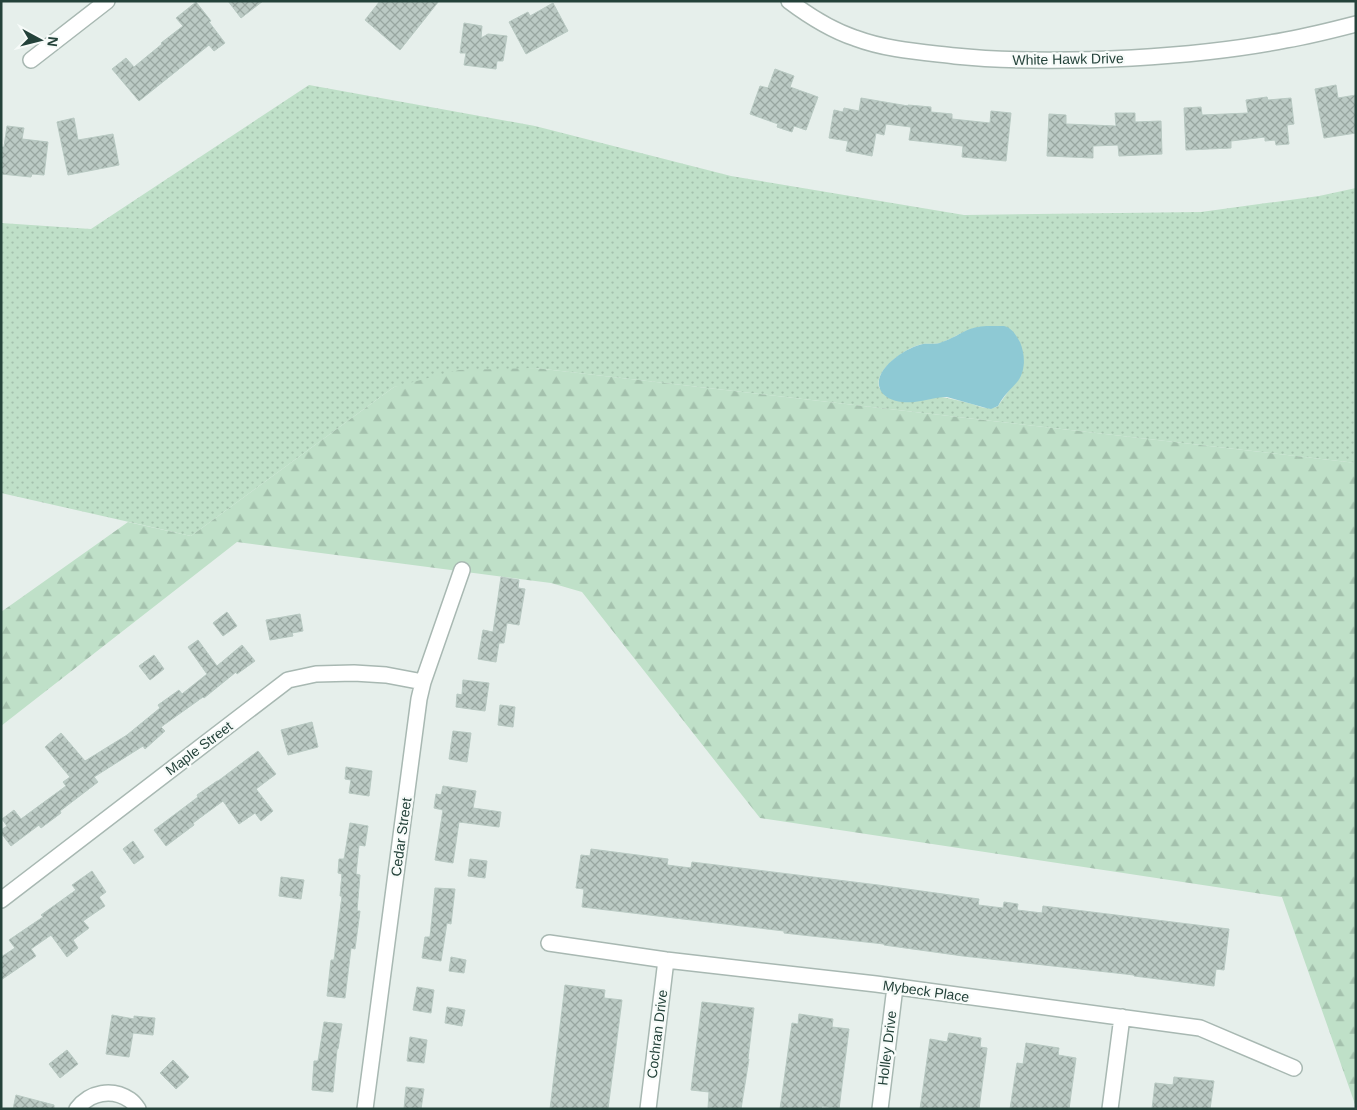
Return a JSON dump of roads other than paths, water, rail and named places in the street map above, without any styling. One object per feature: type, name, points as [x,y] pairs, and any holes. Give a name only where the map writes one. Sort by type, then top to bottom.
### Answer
[{"type":"street","points":[[31,60],[107,1]]},
{"type":"street","name":"White Hawk Drive","points":[[789,1],[821,23],[840,32],[885,47],[923,53],[1055,61],[1199,53],[1286,40],[1356,24]]},
{"type":"street","name":"Cedar Street","points":[[365,1109],[418,709],[423,682],[462,570]]},
{"type":"street","name":"Maple Street","points":[[1,900],[288,680],[316,674],[354,673],[386,675],[423,682]]},
{"type":"street","name":"Mybeck Place","points":[[549,943],[666,960],[895,986],[1200,1028],[1294,1068]]},
{"type":"street","name":"Cochran Drive","points":[[648,1109],[666,960]]},
{"type":"street","name":"Holley Drive","points":[[880,1109],[895,986]]},
{"type":"street","points":[[1110,1109],[1122,1017]]},
{"type":"street","points":[[77,1109],[82,1102],[93,1095],[115,1093],[131,1100],[138,1109]]},
{"type":"water","points":[[1004,326],[1012,330],[1020,342],[1024,362],[1021,377],[998,406],[991,409],[947,397],[902,402],[895,401],[881,392],[879,381],[881,374],[892,360],[908,349],[923,344],[940,343],[974,328]]}]
